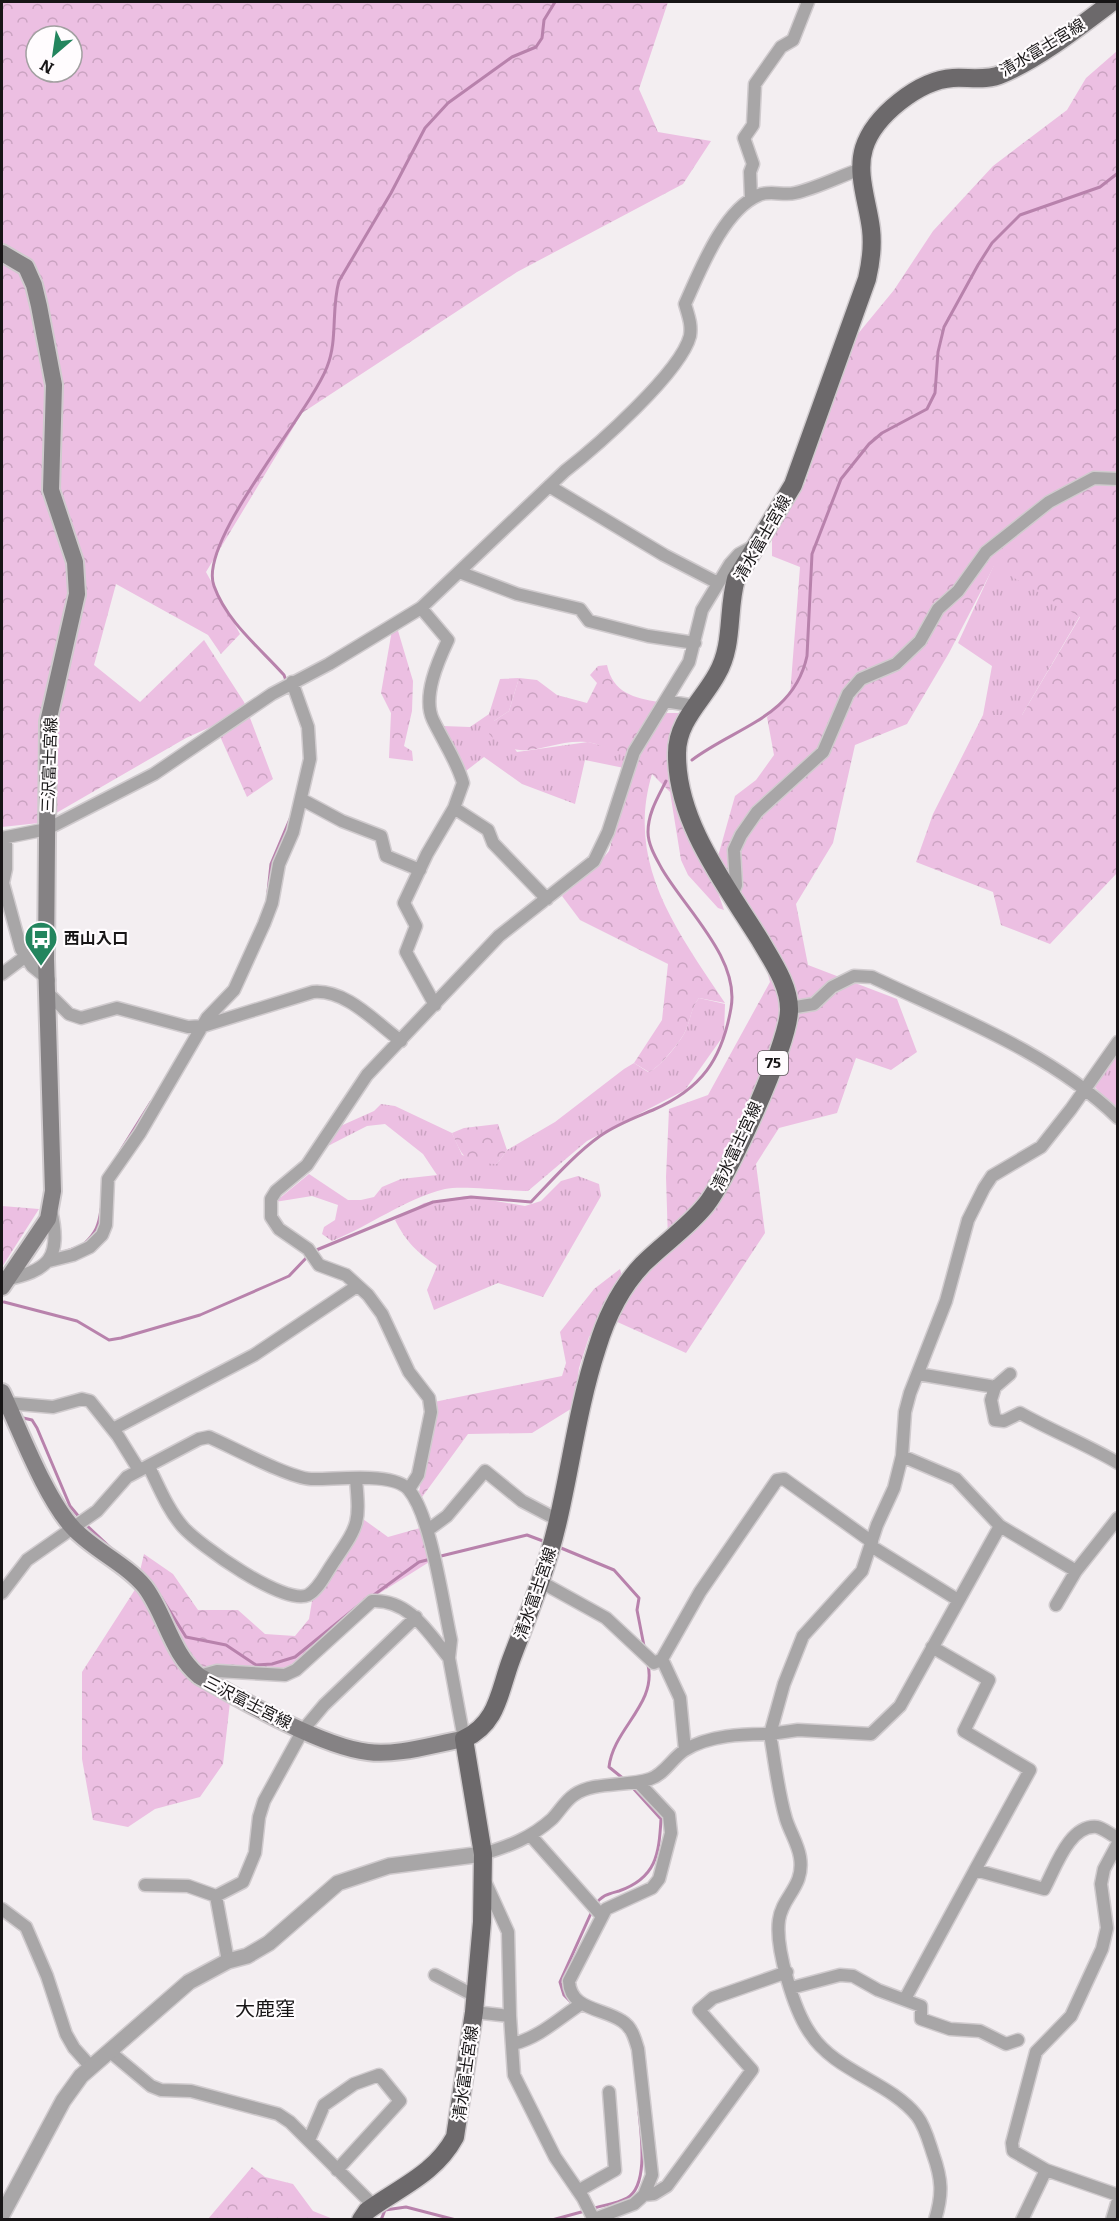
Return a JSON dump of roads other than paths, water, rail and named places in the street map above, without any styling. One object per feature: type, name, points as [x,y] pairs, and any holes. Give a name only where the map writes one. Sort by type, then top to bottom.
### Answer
[{"type":"main road","name":"清水富士宮線","points":[[361,2220],[374,2206],[433,2167],[445,2154],[455,2137],[475,2004],[483,1922],[483,1854],[464,1739],[480,1732],[493,1712],[541,1582],[558,1520],[575,1426],[603,1328],[614,1305],[641,1265],[701,1210],[723,1180],[785,1032],[790,1008],[780,974],[694,830],[680,778],[677,752],[680,736],[725,655],[731,594],[743,564],[793,485],[867,279],[872,259],[871,231],[861,169],[864,148],[872,133],[894,106],[913,92],[938,80],[1000,76],[1082,25],[1112,2]]},
{"type":"main road","name":"三沢富士宮線","points":[[2,253],[26,267],[34,285],[54,385],[51,490],[75,562],[77,594],[48,722],[46,958],[49,987],[53,1191],[48,1219],[3,1283]]},
{"type":"main road","name":"三沢富士宮線","points":[[8,1406],[61,1514],[79,1525],[143,1586],[155,1603],[178,1653],[188,1667],[199,1676],[303,1730],[350,1749],[370,1753],[464,1739]]},
{"type":"street","points":[[751,198],[750,172],[753,164],[744,138],[753,125],[755,84],[781,47],[793,40],[808,2]]},
{"type":"street","points":[[401,1041],[343,997],[327,991],[313,992],[203,1026],[188,1027],[117,1008],[81,1018],[69,1014],[21,948],[3,883],[6,869],[4,837],[47,829],[154,774],[287,685],[329,664],[421,608],[549,486],[587,454],[670,371],[690,335],[691,323],[685,304],[711,247],[723,229],[751,198],[762,193],[795,193],[861,169]]},
{"type":"street","points":[[732,895],[736,885],[734,850],[741,835],[757,812],[823,752],[848,694],[861,679],[896,664],[920,641],[939,609],[958,591],[986,552],[1049,502],[1094,478],[1118,479]]},
{"type":"street","points":[[549,486],[664,555],[718,583]]},
{"type":"street","points":[[409,1489],[418,1475],[431,1412],[429,1398],[409,1372],[382,1314],[346,1275],[319,1265],[308,1249],[279,1229],[271,1217],[271,1199],[276,1191],[307,1165],[361,1083],[499,936],[594,861],[608,832],[634,752],[689,662],[702,610],[739,554],[755,546]]},
{"type":"street","points":[[459,572],[517,594],[580,609],[590,621],[648,636],[695,643]]},
{"type":"street","points":[[421,608],[442,630],[448,640],[436,665],[429,706],[432,719],[463,783],[454,808],[404,903],[416,926],[406,952],[435,1005]]},
{"type":"street","points":[[3,1283],[33,1274],[49,1261],[73,1256],[90,1247],[102,1234],[106,1225],[108,1179],[140,1133],[203,1026],[234,990],[272,903],[279,864],[293,832],[308,772],[310,742],[305,717],[287,685]]},
{"type":"street","points":[[665,701],[695,706]]},
{"type":"street","points":[[301,799],[342,821],[381,836],[386,856],[420,870]]},
{"type":"street","points":[[454,808],[488,830],[493,843],[547,899]]},
{"type":"street","points":[[2,974],[26,956]]},
{"type":"street","points":[[790,1008],[814,1004],[832,987],[854,976],[872,977],[1020,1048],[1102,1102],[1118,1118]]},
{"type":"street","points":[[935,2220],[942,2199],[942,2178],[918,2117],[821,2046],[805,2024],[791,1988],[779,1920],[783,1907],[797,1887],[800,1857],[785,1817],[770,1734],[784,1684],[803,1636],[819,1616],[854,1583],[862,1571],[894,1488],[902,1456],[905,1412],[946,1301],[968,1221],[984,1188],[992,1176],[1041,1147],[1085,1091],[1118,1042]]},
{"type":"street","points":[[49,1261],[53,1240],[51,1209]]},
{"type":"street","points":[[113,1429],[254,1355],[357,1286]]},
{"type":"street","points":[[918,1374],[995,1387]]},
{"type":"street","points":[[1010,1374],[995,1387],[991,1400],[995,1420],[1004,1422],[1020,1413],[1050,1430],[1095,1449],[1118,1464]]},
{"type":"street","points":[[8,1406],[53,1407],[82,1399],[90,1401],[144,1469],[171,1511],[194,1537],[255,1581],[296,1596],[307,1595],[319,1584],[353,1532],[360,1517],[356,1479]]},
{"type":"street","points":[[2,1593],[27,1560],[102,1507],[127,1477],[199,1439],[209,1437],[308,1479],[384,1479],[409,1489],[428,1530],[451,1640],[449,1658],[464,1739]]},
{"type":"street","points":[[902,1456],[956,1479],[1000,1526],[1076,1571]]},
{"type":"street","points":[[428,1530],[447,1516],[484,1471],[522,1501],[558,1520]]},
{"type":"street","points":[[541,1582],[606,1618],[654,1663],[662,1659],[700,1592],[777,1480],[784,1479],[872,1544],[958,1600]]},
{"type":"street","points":[[1056,1605],[1076,1571],[1118,1518]]},
{"type":"street","points":[[2,2215],[63,2101],[90,2067],[189,1982],[228,1961],[247,1956],[274,1940],[338,1883],[389,1866],[483,1854],[511,1846],[531,1836],[552,1819],[573,1796],[586,1789],[653,1778],[685,1750],[724,1737],[798,1730],[871,1734],[900,1706],[1000,1526]]},
{"type":"street","points":[[199,1676],[218,1671],[285,1675],[296,1670],[372,1601],[386,1600],[403,1606],[416,1617],[449,1658]]},
{"type":"street","points":[[145,1885],[188,1886],[216,1896],[243,1882],[255,1853],[259,1817],[264,1801],[303,1730],[324,1705],[416,1617]]},
{"type":"street","points":[[905,2000],[1030,1770],[963,1731],[989,1680],[932,1647]]},
{"type":"street","points":[[662,1659],[680,1698],[685,1750]]},
{"type":"street","points":[[638,1782],[669,1815],[671,1833],[659,1879],[644,1893],[614,1903],[601,1915],[569,1981],[569,1991],[577,2006],[623,2021],[634,2034],[638,2049],[652,2175],[644,2195]]},
{"type":"street","points":[[975,1870],[1044,1888],[1073,1837],[1085,1828],[1098,1827],[1118,1838]]},
{"type":"street","points":[[531,1836],[601,1915]]},
{"type":"street","points":[[1112,2220],[1118,2198],[1046,2170],[1013,2151],[1012,2143],[1036,2052],[1071,2016],[1102,1950],[1107,1928],[1101,1884],[1104,1869],[1118,1843]]},
{"type":"street","points":[[482,1874],[508,1932],[514,2075],[555,2157],[594,2219],[623,2210],[644,2195],[654,2194],[667,2186],[752,2070],[699,2010],[713,1998],[787,1972]]},
{"type":"street","points":[[216,1896],[228,1961]]},
{"type":"street","points":[[2,1909],[26,1927],[47,1976],[66,2034],[90,2067]]},
{"type":"street","points":[[435,1975],[475,2004],[510,2016]]},
{"type":"street","points":[[791,1988],[840,1975],[853,1976],[878,1990],[921,2006],[921,2019],[950,2029],[980,2031],[1006,2044],[1017,2040]]},
{"type":"street","points":[[513,2044],[527,2041],[544,2031],[577,2006]]},
{"type":"street","points":[[109,2051],[151,2086],[161,2090],[191,2091],[278,2114],[309,2140],[374,2206]]},
{"type":"street","points":[[309,2140],[324,2105],[354,2084],[379,2074],[400,2101],[337,2170]]},
{"type":"street","points":[[578,2191],[615,2170],[609,2092]]},
{"type":"street","points":[[1022,2220],[1046,2170]]},
{"type":"waterway","points":[[287,683],[284,675],[235,623],[214,586],[213,566],[222,540],[257,478],[299,415],[327,367],[332,346],[339,281],[391,193],[425,128],[448,103],[512,57],[536,47],[542,38],[544,20],[555,2]]},
{"type":"waterway","points":[[692,760],[777,707],[800,677],[807,656],[812,554],[841,479],[869,444],[882,433],[927,409],[935,393],[938,352],[944,327],[992,243],[1020,215],[1100,187],[1118,173]]},
{"type":"waterway","points":[[314,1251],[433,1202],[471,1197],[531,1202],[573,1159],[600,1136],[670,1102],[684,1093],[707,1071],[722,1043],[731,1008],[732,990],[719,953],[672,885],[651,847],[648,837],[650,818],[666,781]]},
{"type":"waterway","points":[[268,892],[271,864],[290,819]]},
{"type":"waterway","points":[[121,1150],[151,1102]]},
{"type":"waterway","points":[[84,1244],[96,1228],[101,1209]]},
{"type":"waterway","points":[[64,1252],[78,1247]]},
{"type":"waterway","points":[[4,1302],[77,1321],[109,1340],[200,1315],[289,1276],[309,1255]]},
{"type":"waterway","points":[[19,1417],[32,1420],[37,1428],[70,1506],[80,1518]]},
{"type":"waterway","points":[[84,1523],[114,1551]]},
{"type":"waterway","points":[[437,1557],[527,1535],[543,1541]]},
{"type":"waterway","points":[[561,1548],[614,1570],[639,1598],[637,1610],[644,1646]]},
{"type":"waterway","points":[[371,1597],[419,1562],[431,1559]]},
{"type":"waterway","points":[[145,1576],[156,1589]]},
{"type":"waterway","points":[[161,1597],[186,1637],[226,1645],[256,1665],[272,1664],[295,1657],[358,1606]]},
{"type":"waterway","points":[[625,1780],[609,1767],[612,1753],[646,1692],[649,1679],[648,1665]]},
{"type":"waterway","points":[[595,1905],[606,1895],[631,1886],[641,1879],[648,1872],[657,1854],[661,1819],[632,1787]]},
{"type":"waterway","points":[[573,2004],[564,1995],[560,1982],[592,1911]]},
{"type":"waterway","points":[[591,2209],[623,2200],[634,2192],[641,2171],[642,2158],[639,2112]]},
{"type":"waterway","points":[[381,2220],[385,2210],[406,2207],[456,2220]]},
{"type":"waterway","points":[[552,2220],[585,2211]]},
{"type":"place","name":"西山入口","points":[[41,967]]},
{"type":"district","name":"大鹿窪","points":[[265,2009]]}]
